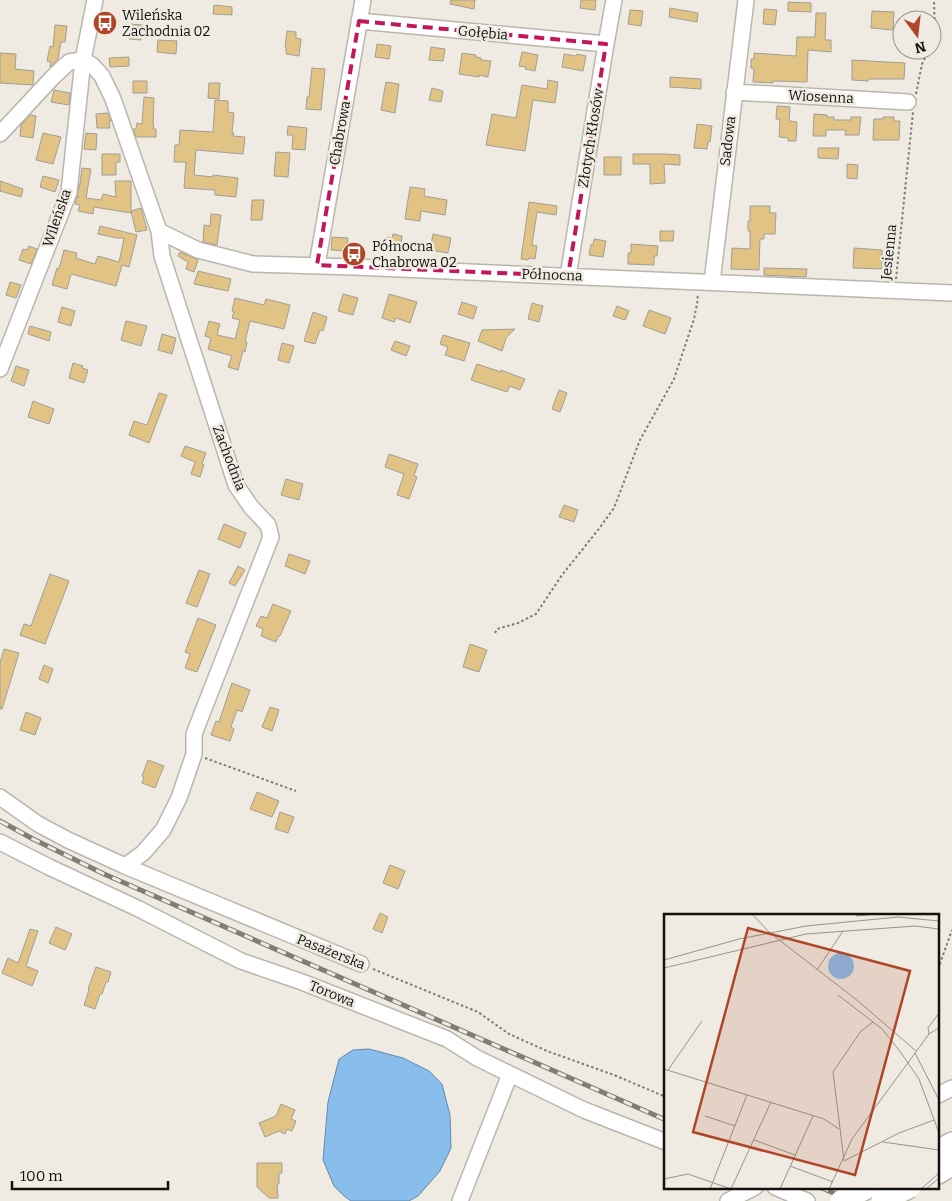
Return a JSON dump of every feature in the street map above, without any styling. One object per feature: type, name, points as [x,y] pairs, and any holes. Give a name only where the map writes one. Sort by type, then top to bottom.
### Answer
[{"type":"highway","points":[[940,1150],[952,1143]]},
{"type":"highway","points":[[940,1171],[952,1165]]},
{"type":"highway","points":[[841,1201],[867,1188]]},
{"type":"highway","points":[[882,1201],[908,1188]]},
{"type":"street","name":"Wileńska","points":[[0,369],[69,192],[83,60],[96,0]]},
{"type":"street","name":"Chabrowa","points":[[317,265],[363,0]]},
{"type":"street","name":"Złotych Kłosów","points":[[568,276],[614,0]]},
{"type":"street","name":"Sadowa","points":[[712,282],[746,0]]},
{"type":"street","name":"Gołębia","points":[[359,21],[606,44]]},
{"type":"street","points":[[0,134],[68,62],[83,60]]},
{"type":"street","name":"Zachodnia","points":[[83,60],[92,65],[102,76],[113,99],[158,231],[162,256],[236,485],[251,507],[268,525],[271,537],[194,734],[194,754],[179,798],[163,830],[143,853],[125,866]]},
{"type":"street","name":"Wiosenna","points":[[734,92],[911,102]]},
{"type":"street","name":"Północna","points":[[158,231],[198,250],[253,264],[317,265],[952,293]]},
{"type":"street","name":"Pasażerska","points":[[0,797],[38,824],[68,840],[125,866],[361,964]]},
{"type":"street","name":"Torowa","points":[[0,842],[241,961],[302,982],[447,1039],[477,1058],[584,1110],[664,1141]]},
{"type":"street","points":[[460,1201],[510,1074]]},
{"type":"street","points":[[940,1094],[952,1088]]},
{"type":"street","points":[[777,1188],[808,1201]]},
{"type":"street","points":[[728,1201],[750,1190]]},
{"type":"path","name":"Jesienna","points":[[895,290],[903,215],[911,102],[924,60]]},
{"type":"path","points":[[495,633],[497,629],[518,623],[536,614],[562,575],[614,508],[640,440],[674,379],[682,357],[698,299],[695,282]]},
{"type":"path","points":[[194,754],[296,791]]},
{"type":"path","points":[[940,964],[952,930]]},
{"type":"path","name":"Pasażerska","points":[[361,964],[478,1012],[509,1034],[547,1051],[614,1075],[664,1096]]},
{"type":"highlighted area","points":[[359,21],[606,44],[568,276],[317,265]]},
{"type":"water","points":[[369,1049],[403,1058],[429,1071],[442,1084],[450,1115],[451,1148],[440,1171],[418,1196],[409,1201],[351,1201],[334,1186],[323,1160],[328,1102],[339,1059],[353,1050]]},
{"type":"building","points":[[451,0],[475,0],[474,9],[450,4]]},
{"type":"building","points":[[581,0],[596,0],[595,10],[580,8]]},
{"type":"building","points":[[788,2],[811,3],[811,12],[788,11]]},
{"type":"building","points":[[214,5],[232,7],[232,15],[213,14]]},
{"type":"building","points":[[670,8],[698,13],[697,22],[669,17]]},
{"type":"building","points":[[764,9],[777,10],[775,25],[763,24]]},
{"type":"building","points":[[155,10],[175,11],[175,21],[154,20]]},
{"type":"building","points":[[630,10],[643,11],[641,26],[628,24]]},
{"type":"building","points":[[872,11],[892,12],[892,30],[871,28]]},
{"type":"building","points":[[816,13],[826,13],[825,40],[831,40],[831,52],[808,50],[807,82],[753,82],[754,69],[751,68],[751,59],[754,59],[754,53],[796,56],[797,37],[815,37]]},
{"type":"building","points":[[130,24],[142,25],[141,40],[129,39]]},
{"type":"building","points":[[55,25],[67,26],[65,42],[61,42],[58,59],[50,67],[51,62],[47,61],[50,46],[53,47]]},
{"type":"building","points":[[287,31],[296,32],[296,38],[301,39],[299,56],[286,54]]},
{"type":"building","points":[[158,40],[177,41],[176,54],[157,52]]},
{"type":"building","points":[[377,44],[391,46],[389,59],[375,57]]},
{"type":"building","points":[[431,47],[445,49],[443,61],[429,60]]},
{"type":"building","points":[[522,52],[538,55],[535,71],[519,66]]},
{"type":"building","points":[[0,53],[16,54],[15,69],[34,71],[33,85],[0,83]]},
{"type":"building","points":[[462,53],[476,55],[481,60],[491,61],[488,77],[459,74]]},
{"type":"building","points":[[564,54],[586,56],[583,71],[562,67]]},
{"type":"building","points":[[129,57],[129,66],[110,67],[109,58]]},
{"type":"building","points":[[852,60],[905,63],[904,79],[852,80]]},
{"type":"building","points":[[312,68],[325,69],[321,110],[306,109]]},
{"type":"building","points":[[670,77],[701,79],[701,89],[670,87]]},
{"type":"building","points":[[548,80],[558,82],[555,103],[533,100],[525,151],[486,145],[492,114],[516,118],[522,85],[547,89]]},
{"type":"building","points":[[133,81],[147,81],[147,93],[133,93]]},
{"type":"building","points":[[386,82],[399,84],[395,113],[381,110]]},
{"type":"building","points":[[209,83],[220,83],[219,99],[208,98]]},
{"type":"building","points":[[432,88],[443,91],[441,102],[429,100]]},
{"type":"building","points":[[54,90],[70,93],[69,105],[51,102]]},
{"type":"building","points":[[144,97],[154,98],[153,129],[156,129],[156,137],[136,137],[133,129],[136,129],[137,123],[142,124]]},
{"type":"building","points":[[215,100],[228,101],[228,112],[234,113],[233,136],[245,137],[243,154],[196,150],[194,175],[238,178],[236,197],[215,195],[215,190],[184,188],[186,162],[174,162],[175,145],[179,145],[180,130],[213,132]]},
{"type":"building","points":[[777,106],[790,107],[789,121],[797,122],[796,141],[788,141],[788,138],[779,137],[780,119],[776,119]]},
{"type":"building","points":[[108,113],[111,121],[109,121],[110,128],[97,128],[96,114]]},
{"type":"building","points":[[814,114],[834,117],[834,120],[851,120],[851,117],[861,117],[859,135],[845,135],[846,130],[826,130],[826,136],[813,136]]},
{"type":"building","points":[[30,115],[36,116],[33,138],[20,136],[21,125]]},
{"type":"building","points":[[883,117],[894,117],[894,121],[900,121],[899,140],[873,140],[874,119],[883,119]]},
{"type":"building","points":[[697,124],[712,126],[707,149],[694,148]]},
{"type":"building","points":[[288,126],[307,128],[305,150],[292,149],[293,135],[287,135]]},
{"type":"building","points":[[43,133],[61,137],[53,164],[36,160]]},
{"type":"building","points":[[86,133],[97,134],[96,150],[84,149]]},
{"type":"building","points":[[818,148],[839,148],[838,159],[818,158]]},
{"type":"building","points":[[276,152],[290,153],[288,177],[274,176]]},
{"type":"building","points":[[102,154],[120,154],[120,162],[116,162],[116,175],[102,175]]},
{"type":"building","points":[[633,154],[680,155],[680,165],[664,164],[665,183],[650,184],[650,164],[633,164]]},
{"type":"building","points":[[604,157],[621,157],[621,175],[604,175]]},
{"type":"building","points":[[847,164],[858,165],[857,179],[847,178]]},
{"type":"building","points":[[82,168],[91,169],[86,198],[101,200],[103,194],[116,197],[115,181],[131,181],[131,213],[94,207],[93,214],[78,211],[80,205],[75,204],[77,197],[79,197],[77,196]]},
{"type":"building","points":[[43,176],[59,180],[55,192],[40,187]]},
{"type":"building","points":[[0,181],[23,189],[21,197],[0,191]]},
{"type":"building","points":[[410,187],[425,189],[424,196],[447,200],[445,215],[421,211],[420,221],[405,219]]},
{"type":"building","points":[[252,200],[264,200],[262,220],[251,220]]},
{"type":"building","points":[[529,202],[557,206],[556,215],[537,212],[532,245],[537,246],[535,259],[529,258],[528,260],[521,259]]},
{"type":"building","points":[[750,206],[770,206],[770,213],[776,213],[775,234],[764,234],[764,239],[760,239],[759,270],[731,269],[732,248],[750,249],[748,221],[750,221]]},
{"type":"building","points":[[141,208],[147,230],[136,232],[131,211]]},
{"type":"building","points":[[211,214],[221,215],[217,245],[203,242],[204,225],[210,226]]},
{"type":"building","points":[[100,226],[137,235],[129,267],[122,265],[116,286],[71,274],[67,289],[52,285],[64,250],[77,253],[76,258],[95,264],[98,256],[119,262],[124,238],[98,234]]},
{"type":"building","points":[[660,231],[674,231],[673,241],[660,241]]},
{"type":"building","points":[[393,234],[402,236],[400,252],[385,247],[386,237],[392,238]]},
{"type":"building","points":[[433,234],[451,238],[448,253],[430,250]]},
{"type":"building","points":[[332,237],[348,238],[347,251],[331,250]]},
{"type":"building","points":[[594,239],[606,241],[603,257],[589,255]]},
{"type":"building","points":[[631,244],[658,246],[657,256],[654,256],[654,265],[628,264],[628,253],[631,253]]},
{"type":"building","points":[[29,246],[37,249],[31,264],[19,260],[23,249],[27,250]]},
{"type":"building","points":[[854,248],[882,250],[882,269],[853,268]]},
{"type":"building","points":[[180,252],[198,260],[194,272],[186,269],[188,262],[178,256]]},
{"type":"building","points":[[764,268],[807,269],[806,277],[764,275]]},
{"type":"building","points":[[198,271],[231,279],[228,291],[194,284]]},
{"type":"building","points":[[10,282],[21,285],[16,298],[6,295]]},
{"type":"building","points":[[343,294],[358,298],[353,315],[338,311]]},
{"type":"building","points":[[389,294],[417,302],[410,323],[396,318],[394,322],[382,318]]},
{"type":"building","points":[[235,298],[264,305],[266,299],[290,305],[284,329],[250,321],[245,342],[247,342],[245,352],[243,351],[238,370],[228,367],[232,356],[208,349],[211,338],[205,336],[209,321],[220,324],[217,335],[235,339],[240,320],[232,318]]},
{"type":"building","points":[[462,302],[477,307],[473,319],[458,314]]},
{"type":"building","points":[[532,303],[543,306],[539,322],[528,319]]},
{"type":"building","points":[[617,306],[629,311],[625,320],[613,316]]},
{"type":"building","points":[[62,307],[75,311],[71,326],[58,322]]},
{"type":"building","points":[[649,310],[671,318],[665,334],[643,326]]},
{"type":"building","points":[[313,312],[327,317],[323,331],[320,330],[315,344],[304,341]]},
{"type":"building","points":[[126,321],[147,326],[141,346],[121,340]]},
{"type":"building","points":[[30,326],[51,332],[49,341],[28,334]]},
{"type":"building","points":[[515,329],[506,338],[502,351],[478,341],[482,330]]},
{"type":"building","points":[[162,334],[176,338],[172,354],[158,350]]},
{"type":"building","points":[[443,335],[470,343],[464,361],[445,355],[448,347],[440,344]]},
{"type":"building","points":[[395,341],[410,346],[406,356],[391,350]]},
{"type":"building","points":[[282,343],[294,346],[289,363],[278,360]]},
{"type":"building","points":[[73,363],[83,366],[82,368],[88,370],[84,383],[69,378]]},
{"type":"building","points":[[477,364],[525,379],[520,390],[510,386],[507,392],[471,380]]},
{"type":"building","points":[[16,366],[29,370],[24,386],[11,381]]},
{"type":"building","points":[[559,390],[567,393],[560,412],[552,409]]},
{"type":"building","points":[[159,393],[167,395],[149,443],[129,435],[134,421],[147,425]]},
{"type":"building","points":[[33,401],[54,409],[49,424],[28,417]]},
{"type":"building","points":[[185,446],[206,453],[200,477],[191,474],[195,462],[181,456]]},
{"type":"building","points":[[389,454],[418,464],[414,476],[417,477],[409,499],[397,495],[404,474],[385,467]]},
{"type":"building","points":[[286,479],[303,484],[299,500],[281,495]]},
{"type":"building","points":[[564,505],[578,510],[574,522],[559,517]]},
{"type":"building","points":[[224,524],[246,533],[240,548],[218,539]]},
{"type":"building","points":[[289,554],[310,561],[305,574],[285,566]]},
{"type":"building","points":[[238,566],[245,570],[235,586],[229,583]]},
{"type":"building","points":[[199,570],[210,574],[197,607],[186,603]]},
{"type":"building","points":[[50,574],[69,581],[45,644],[20,635],[24,624],[31,626]]},
{"type":"building","points":[[273,604],[291,611],[276,642],[261,636],[263,629],[256,626],[261,616],[267,618]]},
{"type":"building","points":[[198,618],[216,625],[197,672],[185,668],[190,654],[185,652]]},
{"type":"building","points":[[470,644],[487,650],[479,672],[463,667]]},
{"type":"building","points":[[4,649],[19,653],[2,709],[0,709],[0,663]]},
{"type":"building","points":[[44,665],[53,669],[48,683],[39,679]]},
{"type":"building","points":[[232,683],[250,690],[242,712],[237,710],[231,727],[234,729],[230,741],[211,735],[216,721],[219,722]]},
{"type":"building","points":[[270,707],[279,710],[272,731],[262,727]]},
{"type":"building","points":[[26,712],[41,718],[35,735],[20,730]]},
{"type":"building","points":[[148,760],[164,766],[155,788],[142,783],[144,777],[142,776]]},
{"type":"building","points":[[257,792],[279,801],[272,817],[250,809]]},
{"type":"building","points":[[280,812],[294,817],[288,833],[275,829]]},
{"type":"building","points":[[390,865],[405,871],[398,889],[383,883]]},
{"type":"building","points":[[380,913],[388,917],[382,933],[373,929]]},
{"type":"building","points":[[56,927],[72,934],[65,950],[49,943]]},
{"type":"building","points":[[30,929],[38,931],[26,966],[38,971],[32,986],[2,973],[8,958],[18,963]]},
{"type":"building","points":[[96,967],[111,972],[95,1009],[84,1005]]},
{"type":"building","points":[[281,1104],[295,1110],[291,1119],[296,1121],[292,1131],[287,1129],[285,1134],[279,1131],[265,1137],[259,1123],[276,1116]]},
{"type":"building","points":[[257,1163],[282,1163],[282,1173],[279,1173],[279,1184],[277,1184],[278,1198],[269,1198],[257,1187]]},
{"type":"railway","points":[[0,821],[104,874],[664,1119]]},
{"type":"railway","points":[[822,1188],[851,1201]]},
{"type":"place","name":"Wileńska Zachodnia 02","points":[[105,23]]},
{"type":"place","name":"Północna Chabrowa 02","points":[[354,254]]}]
